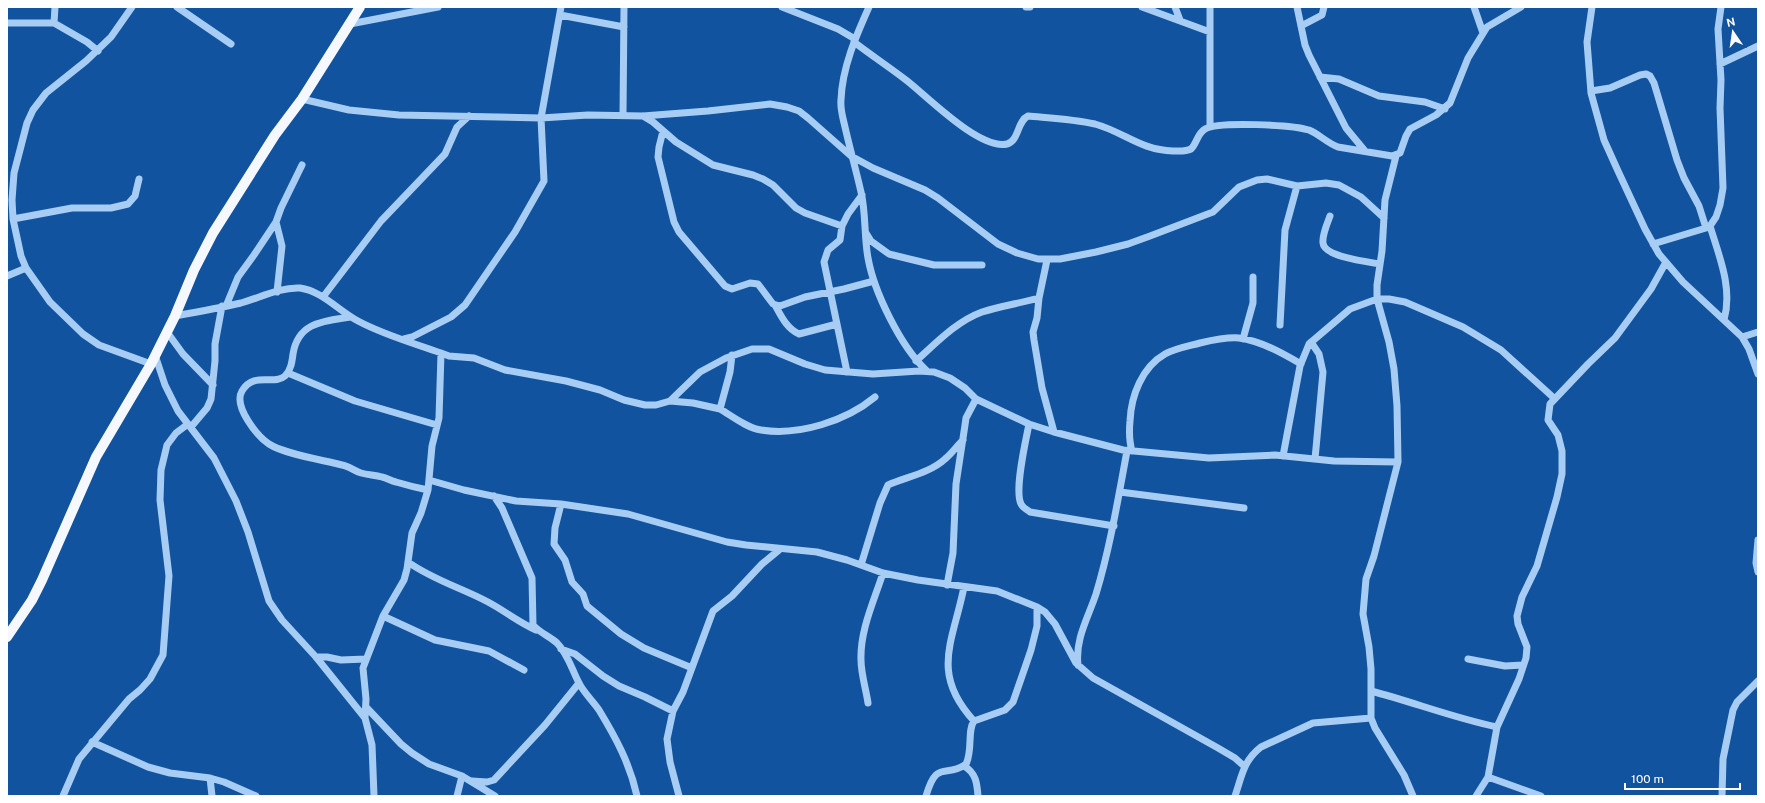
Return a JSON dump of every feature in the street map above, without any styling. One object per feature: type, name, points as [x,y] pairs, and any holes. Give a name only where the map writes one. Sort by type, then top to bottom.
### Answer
[{"type":"main road","points":[[7,637],[32,600],[96,456],[153,360],[175,316],[194,270],[212,233],[275,135],[302,99],[360,7]]},
{"type":"street","points":[[54,23],[55,7]]},
{"type":"street","points":[[132,7],[111,37],[98,51],[46,93],[38,102],[29,117],[12,185],[13,219],[22,256],[26,268],[50,302],[83,334],[99,345],[153,360],[178,411],[214,458],[236,501],[248,532],[269,601],[282,620],[316,657],[365,718]]},
{"type":"street","points":[[177,7],[231,44]]},
{"type":"street","points":[[350,24],[438,7]]},
{"type":"street","points":[[404,339],[421,333],[459,310],[475,292],[515,232],[544,181],[541,118],[561,7]]},
{"type":"street","points":[[623,115],[624,7]]},
{"type":"street","points":[[782,7],[838,30],[915,86],[953,120],[970,132],[996,144],[1010,143],[1014,140],[1024,119],[1028,116],[1093,124],[1110,129],[1139,144],[1168,151],[1191,150],[1200,133],[1210,127],[1240,125],[1300,128],[1309,131],[1332,145],[1396,156]]},
{"type":"street","points":[[869,7],[859,26],[844,79],[841,101],[851,156],[862,195],[868,260],[874,281],[908,351],[926,370]]},
{"type":"street","points":[[1142,7],[1210,32]]},
{"type":"street","points":[[1174,7],[1180,20]]},
{"type":"street","points":[[1210,7],[1210,127]]},
{"type":"street","points":[[1297,7],[1305,45],[1320,77],[1346,128],[1365,150]]},
{"type":"street","points":[[1301,26],[1322,15],[1324,7]]},
{"type":"street","points":[[1474,7],[1483,33]]},
{"type":"street","points":[[1413,796],[1404,775],[1375,728],[1371,718],[1369,647],[1363,614],[1364,591],[1398,462],[1397,406],[1394,369],[1389,342],[1377,299],[1376,285],[1380,264],[1386,200],[1396,156],[1400,153],[1410,129],[1445,109],[1450,103],[1468,58],[1487,27],[1521,7]]},
{"type":"street","points":[[1592,7],[1587,42],[1591,91],[1604,140],[1653,244],[1683,282],[1742,337],[1749,349],[1758,374]]},
{"type":"street","points":[[1653,244],[1708,227],[1720,205],[1723,188],[1718,29],[1721,7]]},
{"type":"street","points":[[560,15],[624,27]]},
{"type":"street","points":[[7,23],[54,23],[88,42],[98,51]]},
{"type":"street","points":[[1720,64],[1758,46]]},
{"type":"street","points":[[1591,91],[1610,88],[1640,75],[1646,74],[1650,76],[1660,99],[1677,160],[1684,178],[1708,227],[1727,288],[1728,307],[1724,320]]},
{"type":"street","points":[[1320,77],[1340,79],[1379,96],[1425,102],[1445,109]]},
{"type":"street","points":[[302,99],[349,110],[399,115],[541,118],[588,115],[643,116],[770,104],[787,107],[799,111],[851,156],[873,168],[925,190],[938,198],[998,244],[1017,253],[1047,260],[1096,252],[1128,244],[1157,234],[1213,212],[1239,187],[1257,180],[1267,179],[1297,186],[1326,183],[1339,185],[1361,197],[1384,218]]},
{"type":"street","points":[[323,297],[381,221],[445,154],[457,127],[469,116]]},
{"type":"street","points":[[643,116],[653,122],[676,142],[713,165],[763,179],[773,185],[785,198],[801,210],[842,226]]},
{"type":"street","points":[[663,131],[658,157],[674,222],[679,232],[725,286],[732,289],[750,283],[758,284],[775,305],[786,323],[794,332],[799,334],[837,324]]},
{"type":"street","points":[[63,796],[70,776],[79,759],[129,699],[150,679],[163,655],[169,576],[160,500],[161,470],[167,445],[176,433],[189,425],[207,408],[211,399],[213,385],[215,344],[224,306],[238,277],[276,222],[281,208],[302,165]]},
{"type":"street","points":[[13,219],[72,208],[111,208],[128,204],[135,196],[139,179]]},
{"type":"street","points":[[1280,325],[1285,230],[1297,186]]},
{"type":"street","points":[[847,372],[831,291],[824,268],[825,255],[831,246],[840,240],[842,226],[848,214],[862,195]]},
{"type":"street","points":[[1330,216],[1323,236],[1324,249],[1336,255],[1380,264]]},
{"type":"street","points":[[276,222],[282,246],[277,292]]},
{"type":"street","points":[[865,233],[871,241],[889,254],[934,265],[982,265]]},
{"type":"street","points":[[1047,260],[1039,298],[1037,318],[1033,332],[1042,388],[1054,432]]},
{"type":"street","points":[[1476,796],[1488,777],[1498,727],[1523,665],[1527,647],[1518,624],[1517,616],[1522,597],[1537,566],[1558,497],[1562,474],[1561,446],[1558,435],[1548,420],[1550,404],[1615,338],[1651,289],[1666,262]]},
{"type":"street","points":[[7,276],[26,268]]},
{"type":"street","points":[[1243,339],[1253,303],[1253,277]]},
{"type":"street","points":[[775,305],[780,306],[805,297],[874,281]]},
{"type":"street","points":[[175,316],[224,306],[277,292],[301,288],[323,297],[350,317],[367,326],[449,356],[474,358],[505,370],[566,381],[638,403],[656,405],[670,401],[693,403],[720,409],[760,430],[801,429],[821,424],[859,409],[875,397]]},
{"type":"street","points":[[916,361],[947,334],[971,317],[983,312],[1039,298]]},
{"type":"street","points":[[1283,456],[1301,364],[1311,342],[1350,310],[1377,299],[1389,299],[1405,302],[1464,327],[1501,350],[1555,399]]},
{"type":"street","points":[[350,317],[318,322],[300,334],[295,341],[291,367],[288,373],[281,379],[258,380],[246,385],[240,397],[242,410],[262,438],[280,449],[344,465],[361,473],[384,477],[395,482],[428,490]]},
{"type":"street","points":[[167,332],[183,354],[213,385]]},
{"type":"street","points":[[1742,337],[1758,332]]},
{"type":"street","points":[[1078,665],[1077,645],[1096,595],[1114,526],[1120,492],[1130,451],[1129,438],[1131,409],[1134,395],[1144,374],[1153,363],[1165,354],[1184,347],[1216,339],[1243,339],[1257,342],[1282,353],[1301,364]]},
{"type":"street","points":[[1311,342],[1319,354],[1323,372],[1315,459]]},
{"type":"street","points":[[670,401],[700,372],[732,355],[752,349],[769,349],[805,364],[825,370],[884,374],[926,370],[934,372],[950,378],[965,388],[976,399],[1029,424],[1054,432],[1130,451],[1209,458],[1263,455],[1315,459],[1398,462]]},
{"type":"street","points":[[374,796],[372,745],[365,718],[366,707],[363,675],[366,659],[383,616],[404,580],[412,533],[421,513],[428,490],[432,446],[440,407],[440,353]]},
{"type":"street","points":[[720,409],[730,372],[732,355]]},
{"type":"street","points":[[288,373],[355,401],[437,425]]},
{"type":"street","points":[[947,585],[953,553],[956,484],[966,418],[976,399]]},
{"type":"street","points":[[1029,424],[1021,464],[1020,501],[1024,508],[1030,512],[1114,526]]},
{"type":"street","points":[[861,565],[880,503],[888,485],[927,470],[938,464],[945,459],[963,440]]},
{"type":"street","points":[[429,480],[464,490],[516,500],[561,504],[628,514],[727,542],[779,550],[817,552],[883,572],[947,585],[997,591],[1037,607],[1049,615],[1078,665],[1093,678],[1218,748],[1235,758],[1244,766]]},
{"type":"street","points":[[1120,492],[1244,508]]},
{"type":"street","points":[[494,496],[502,508],[532,578],[532,620],[533,625],[538,631]]},
{"type":"street","points":[[561,504],[554,532],[554,544],[565,560],[572,582],[583,594],[587,606],[621,634],[644,648],[692,668]]},
{"type":"street","points":[[1758,540],[1756,563],[1758,572]]},
{"type":"street","points":[[679,796],[667,749],[667,739],[673,711],[683,692],[715,609],[732,596],[762,564],[779,550]]},
{"type":"street","points":[[408,562],[449,585],[489,602],[510,617],[554,641],[561,649],[574,670],[579,683],[598,710],[618,743],[631,771],[637,796]]},
{"type":"street","points":[[868,703],[861,660],[863,638],[867,619],[883,572]]},
{"type":"street","points":[[964,587],[947,658],[953,691],[958,703],[974,721]]},
{"type":"street","points":[[926,796],[936,774],[964,766],[966,764],[970,752],[970,729],[974,721],[1005,710],[1013,702],[1031,650],[1037,626],[1037,607]]},
{"type":"street","points":[[383,616],[435,640],[489,651],[524,670]]},
{"type":"street","points":[[561,649],[575,654],[603,676],[619,686],[645,696],[673,711]]},
{"type":"street","points":[[316,657],[327,657],[341,660],[366,659]]},
{"type":"street","points":[[1468,659],[1505,666],[1523,665]]},
{"type":"street","points":[[1722,796],[1723,759],[1734,710],[1740,698],[1758,681]]},
{"type":"street","points":[[472,781],[487,782],[494,780],[545,726],[579,683]]},
{"type":"street","points":[[1371,691],[1415,703],[1454,717],[1498,727]]},
{"type":"street","points":[[366,707],[401,744],[412,753],[429,764],[472,781],[495,796]]},
{"type":"street","points":[[1235,796],[1244,766],[1254,752],[1261,747],[1313,723],[1371,718]]},
{"type":"street","points":[[92,742],[148,767],[170,773],[210,778],[236,786],[256,796]]},
{"type":"street","points":[[964,766],[975,776],[978,796]]},
{"type":"street","points":[[457,796],[462,776]]},
{"type":"street","points":[[1488,777],[1541,796]]},
{"type":"street","points":[[210,778],[212,796]]}]
